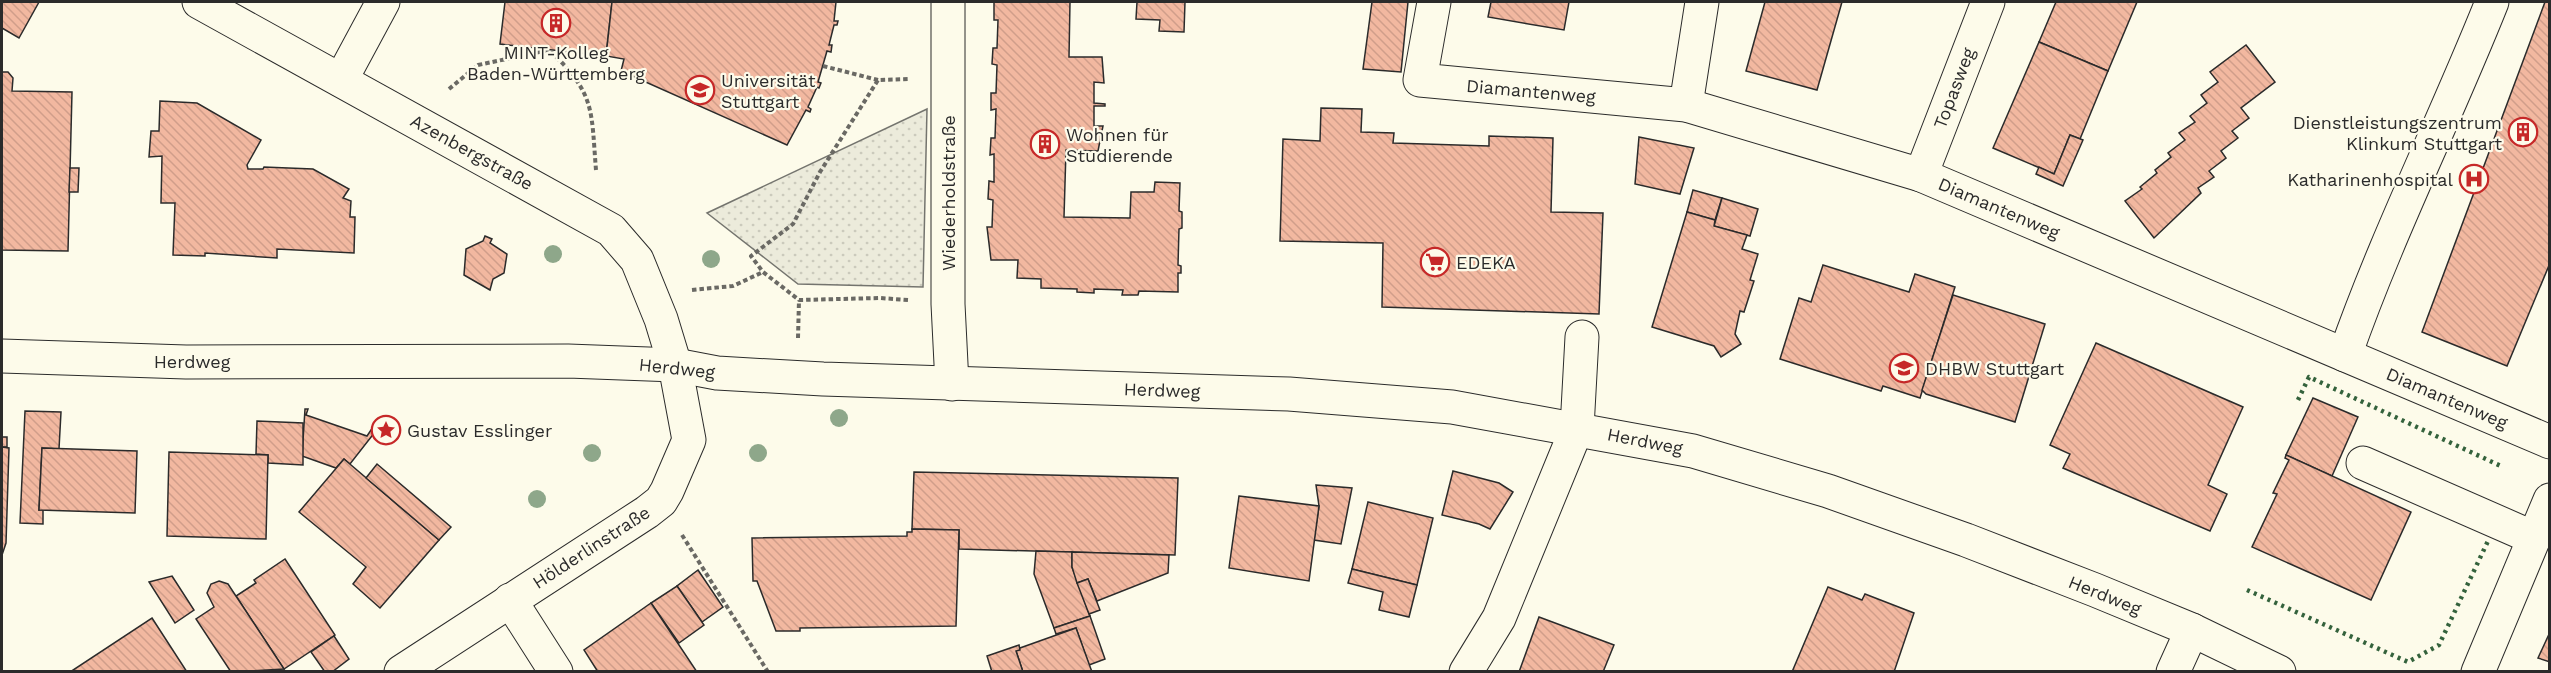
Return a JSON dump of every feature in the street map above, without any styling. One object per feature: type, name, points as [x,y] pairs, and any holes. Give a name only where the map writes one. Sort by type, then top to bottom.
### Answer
[{"type":"street","name":"Azenbergstraße","points":[[200,2],[611,230],[637,260],[675,365]]},
{"type":"street","points":[[341,80],[383,2]]},
{"type":"street","name":"Wiederholdstraße","points":[[948,2],[948,304],[952,384]]},
{"type":"street","name":"Diamantenweg","points":[[1434,2],[1420,80],[1686,105],[1921,175],[2550,442]]},
{"type":"street","points":[[1686,105],[1702,2]]},
{"type":"street","name":"Topasweg","points":[[1921,175],[1988,2]]},
{"type":"street","points":[[2345,356],[2361,311],[2492,2]]},
{"type":"street","points":[[1466,672],[1499,618],[1577,428],[1581,337]]},
{"type":"street","name":"Herdweg","points":[[2,356],[186,362],[497,359],[675,365],[717,374],[1300,395],[1452,407],[1693,451],[1828,491],[1966,540],[2192,630],[2279,672]]},
{"type":"street","name":"Hölderlinstraße","points":[[401,672],[661,501],[689,440],[675,365]]},
{"type":"street","points":[[2363,463],[2534,538]]},
{"type":"street","points":[[2478,672],[2550,500]]},
{"type":"street","points":[[510,600],[556,672]]},
{"type":"street","points":[[2173,672],[2192,630]]},
{"type":"path","points":[[450,89],[478,65],[549,50],[580,81],[591,108],[596,170]]},
{"type":"path","points":[[823,66],[878,80],[948,77]]},
{"type":"path","points":[[878,80],[820,172],[793,224],[751,256],[763,272],[799,300],[879,298],[948,304]]},
{"type":"path","points":[[651,294],[733,286],[763,272]]},
{"type":"path","points":[[661,501],[768,672]]},
{"type":"shaded area","points":[[927,109],[923,287],[798,284],[707,213]]},
{"type":"building","points":[[2,2],[39,2],[19,38],[2,28]]},
{"type":"building","name":"MINT-Kolleg Baden-Württemberg","points":[[505,2],[612,2],[606,56],[500,44]]},
{"type":"building","points":[[612,2],[836,2],[834,21],[838,21],[837,25],[834,25],[829,45],[832,45],[831,52],[827,51],[818,82],[821,83],[808,107],[811,109],[810,112],[806,110],[787,145],[621,71],[624,59],[606,56]]},
{"type":"building","name":"Wohnen für Studierende","points":[[994,2],[1070,2],[1069,57],[1102,57],[1104,83],[1094,82],[1094,103],[1105,104],[1105,106],[1094,106],[1094,126],[1103,126],[1098,151],[1066,150],[1064,217],[1130,218],[1131,192],[1154,192],[1155,182],[1180,183],[1179,211],[1182,212],[1182,228],[1179,229],[1178,265],[1181,266],[1181,273],[1178,273],[1178,292],[1139,291],[1138,295],[1122,295],[1123,290],[1094,289],[1094,293],[1077,292],[1077,289],[1041,288],[1041,279],[1017,278],[1018,260],[991,260],[987,227],[992,227],[993,200],[988,199],[989,181],[994,182],[994,154],[990,155],[991,138],[995,138],[996,109],[991,110],[991,93],[996,93],[997,65],[992,64],[993,48],[997,48],[998,20],[994,20]]},
{"type":"building","points":[[1137,2],[1185,2],[1184,32],[1159,31],[1160,20],[1136,19]]},
{"type":"building","points":[[1372,2],[1408,2],[1401,72],[1363,69]]},
{"type":"building","points":[[1491,2],[1569,2],[1564,30],[1488,17]]},
{"type":"building","points":[[1765,2],[1842,2],[1817,90],[1746,71]]},
{"type":"building","points":[[2056,2],[2137,2],[2108,71],[2039,42]]},
{"type":"building","name":"Dienstleistungszentrum Klinkum Stuttgart","points":[[2545,2],[2550,2],[2550,263],[2507,366],[2422,332]]},
{"type":"building","points":[[2039,42],[2108,71],[2080,139],[2070,135],[2054,174],[1993,148]]},
{"type":"building","points":[[2246,45],[2275,82],[2241,108],[2249,118],[2232,131],[2238,138],[2221,151],[2226,158],[2209,171],[2214,177],[2198,188],[2201,193],[2154,238],[2125,201],[2142,189],[2140,187],[2157,173],[2155,170],[2171,157],[2168,153],[2185,140],[2179,133],[2195,122],[2190,116],[2207,103],[2201,95],[2218,82],[2210,72]]},
{"type":"building","points":[[2,72],[8,72],[13,78],[12,91],[72,92],[68,251],[2,250]]},
{"type":"building","points":[[160,101],[197,103],[261,140],[247,165],[248,169],[263,169],[264,167],[313,169],[349,189],[343,198],[351,201],[350,217],[355,217],[354,253],[277,249],[277,258],[205,253],[205,256],[173,255],[175,203],[161,203],[162,156],[149,157],[151,131],[159,131]]},
{"type":"building","points":[[1321,108],[1362,109],[1361,132],[1394,133],[1393,143],[1489,146],[1489,136],[1553,138],[1551,212],[1603,213],[1599,314],[1382,307],[1383,243],[1280,241],[1283,139],[1320,141]]},
{"type":"building","points":[[2070,135],[2083,140],[2063,186],[2036,174],[2039,167],[2054,174]]},
{"type":"building","points":[[1639,137],[1694,148],[1680,194],[1635,184]]},
{"type":"building","points":[[70,168],[79,168],[78,192],[69,192]]},
{"type":"building","points":[[1693,190],[1722,198],[1715,220],[1687,212]]},
{"type":"building","points":[[1722,198],[1758,209],[1750,236],[1714,226]]},
{"type":"building","points":[[1687,212],[1715,220],[1714,226],[1747,235],[1742,249],[1758,254],[1750,280],[1754,281],[1744,312],[1740,311],[1735,334],[1741,344],[1721,357],[1714,346],[1652,327]]},
{"type":"building","points":[[485,236],[492,239],[490,243],[507,254],[504,273],[493,279],[490,290],[464,275],[466,249],[483,241]]},
{"type":"building","points":[[1823,265],[1909,292],[1915,274],[1955,287],[1920,398],[1883,386],[1881,391],[1780,359],[1799,298],[1811,302]]},
{"type":"building","points":[[1953,295],[2045,324],[2015,422],[1926,394],[1922,390]]},
{"type":"building","points":[[2096,343],[2243,407],[2208,485],[2227,494],[2210,531],[2063,468],[2070,454],[2050,445]]},
{"type":"building","points":[[2313,398],[2358,417],[2332,476],[2286,455]]},
{"type":"building","points":[[305,409],[308,409],[306,415],[367,436],[371,430],[375,432],[350,464],[344,459],[336,468],[302,456]]},
{"type":"building","points":[[25,411],[61,412],[59,449],[42,448],[39,510],[43,509],[43,524],[20,523]]},
{"type":"building","points":[[257,421],[303,423],[303,465],[268,463],[268,455],[256,454]]},
{"type":"building","points":[[2,437],[7,437],[7,447],[2,447]]},
{"type":"building","points":[[2,447],[9,448],[6,543],[2,555]]},
{"type":"building","points":[[42,448],[137,451],[135,513],[39,510]]},
{"type":"building","points":[[169,452],[268,455],[266,539],[167,536]]},
{"type":"building","points":[[2286,455],[2411,512],[2371,600],[2252,547],[2277,494],[2273,493],[2289,460],[2285,458]]},
{"type":"building","points":[[344,459],[439,540],[380,608],[353,584],[366,567],[299,512]]},
{"type":"building","points":[[377,464],[451,527],[439,540],[366,478]]},
{"type":"building","points":[[1453,471],[1499,483],[1513,492],[1490,529],[1442,515]]},
{"type":"building","points":[[914,472],[1178,478],[1175,555],[959,549],[959,530],[912,529]]},
{"type":"building","points":[[1316,485],[1352,488],[1341,544],[1314,540],[1319,506]]},
{"type":"building","points":[[1239,496],[1319,506],[1309,581],[1229,568]]},
{"type":"building","points":[[1368,502],[1433,518],[1417,585],[1352,569]]},
{"type":"building","points":[[912,529],[959,530],[956,626],[800,628],[800,631],[776,631],[757,581],[753,581],[752,538],[907,536],[907,532],[912,532]]},
{"type":"building","points":[[1036,551],[1072,552],[1072,567],[1090,616],[1054,628],[1034,574]]},
{"type":"building","points":[[1072,552],[1169,555],[1168,573],[1097,601],[1088,579],[1077,583],[1072,567]]},
{"type":"building","points":[[285,559],[335,635],[284,669],[236,596],[256,583],[254,580]]},
{"type":"building","points":[[1352,569],[1417,585],[1409,617],[1379,610],[1383,592],[1348,583]]},
{"type":"building","points":[[698,570],[723,607],[702,622],[677,586]]},
{"type":"building","points":[[172,576],[194,610],[175,623],[149,582]]},
{"type":"building","points":[[1088,579],[1100,610],[1089,614],[1077,583]]},
{"type":"building","points":[[219,581],[228,584],[284,669],[231,672],[196,619],[214,607],[207,593],[211,584]]},
{"type":"building","points":[[677,586],[704,625],[679,643],[651,603]]},
{"type":"building","points":[[1828,587],[1862,600],[1865,594],[1914,613],[1894,672],[1792,672]]},
{"type":"building","points":[[651,603],[697,672],[598,672],[584,650]]},
{"type":"building","points":[[1090,616],[1105,659],[1089,665],[1076,628],[1056,634],[1054,628]]},
{"type":"building","points":[[1539,617],[1614,645],[1603,672],[1519,672]]},
{"type":"building","points":[[152,618],[187,672],[70,672]]},
{"type":"building","points":[[1076,628],[1092,672],[1023,672],[1016,651]]},
{"type":"building","points":[[2550,632],[2550,662],[2538,658]]},
{"type":"building","points":[[334,636],[349,659],[332,672],[325,672],[311,652]]},
{"type":"building","points":[[1019,645],[1020,650],[1016,651],[1023,672],[992,672],[987,656]]},
{"type":"hedge","points":[[2298,400],[2309,377],[2503,467]]},
{"type":"hedge","points":[[2247,590],[2408,662],[2439,645],[2488,541]]},
{"type":"place","name":"MINT-Kolleg Baden-Württemberg","points":[[556,23]]},
{"type":"place","name":"Universität Stuttgart","points":[[700,90]]},
{"type":"place","name":"Dienstleistungszentrum Klinkum Stuttgart","points":[[2523,132]]},
{"type":"place","name":"Wohnen für Studierende","points":[[1045,144]]},
{"type":"place","name":"Katharinenhospital","points":[[2474,179]]},
{"type":"place","name":"EDEKA","points":[[1435,262]]},
{"type":"place","name":"DHBW Stuttgart","points":[[1904,368]]},
{"type":"place","name":"Gustav Esslinger","points":[[386,430]]}]
